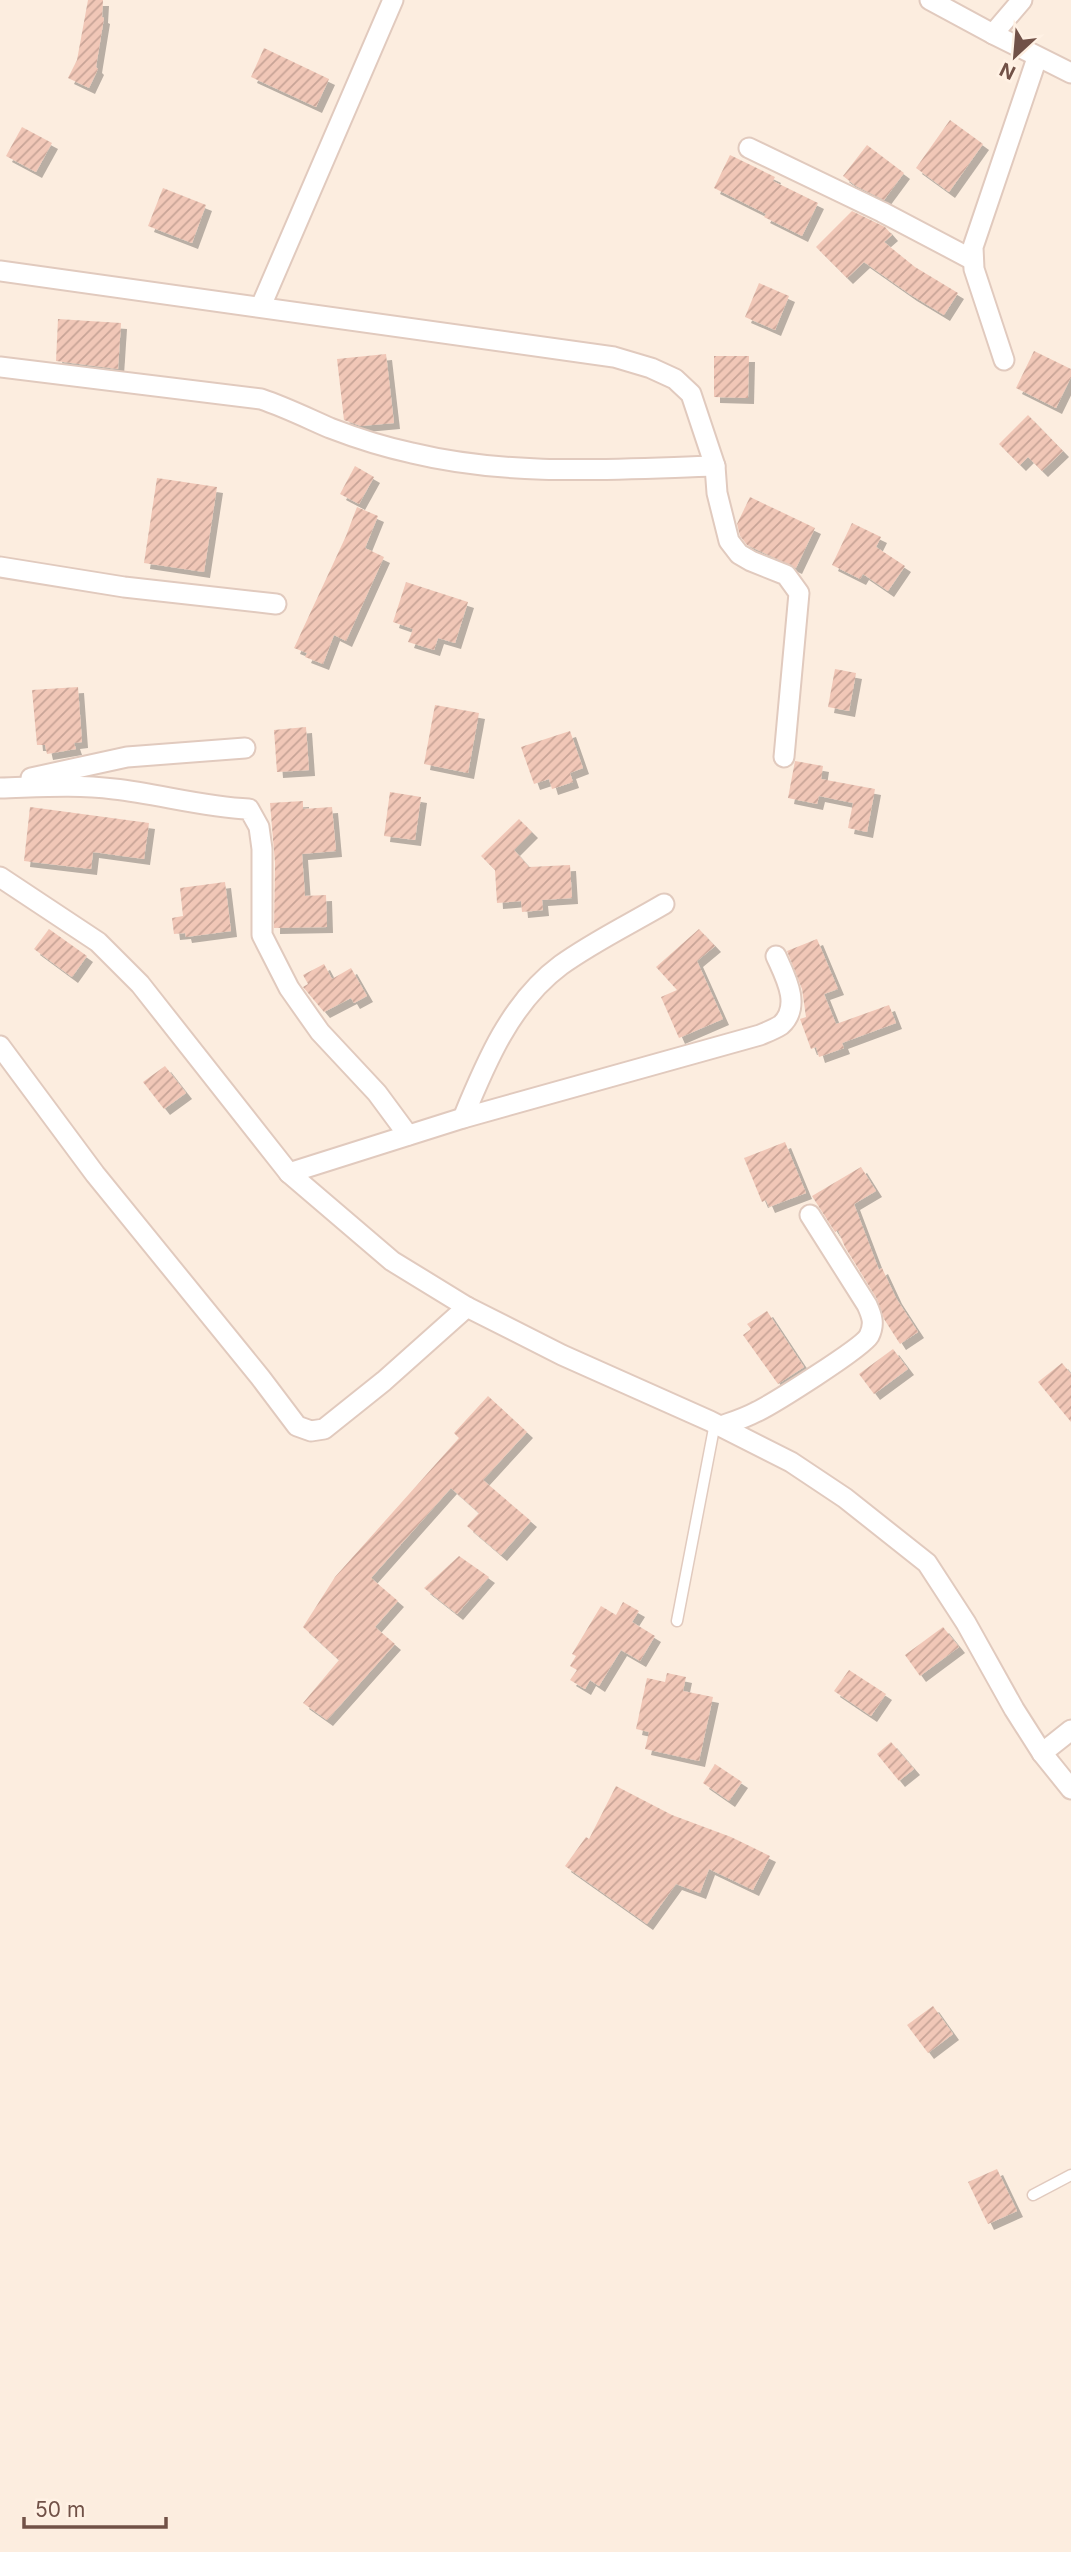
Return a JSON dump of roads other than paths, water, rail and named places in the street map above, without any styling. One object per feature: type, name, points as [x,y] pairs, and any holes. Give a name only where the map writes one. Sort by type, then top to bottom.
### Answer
[{"type":"street","points":[[261,306],[393,0]]},
{"type":"street","points":[[930,0],[1037,58],[1071,73]]},
{"type":"street","points":[[993,34],[1022,0]]},
{"type":"street","points":[[1004,360],[973,260],[976,233],[1037,58]]},
{"type":"street","points":[[750,148],[973,260]]},
{"type":"street","points":[[0,271],[614,357],[652,368],[675,379],[691,394],[701,418],[715,466],[717,493],[729,541],[739,554],[786,575],[799,593],[783,757]]},
{"type":"street","points":[[0,367],[261,399],[288,408],[330,428],[380,445],[443,460],[503,468],[586,470],[715,466]]},
{"type":"street","points":[[0,567],[124,587],[276,604]]},
{"type":"street","points":[[0,786],[127,757],[245,748]]},
{"type":"street","points":[[0,786],[75,785],[249,809],[259,827],[262,849],[262,934],[289,988],[320,1032],[377,1093],[408,1135]]},
{"type":"street","points":[[0,877],[98,942],[140,984],[289,1173],[392,1261],[467,1307],[791,1462],[855,1506],[927,1563],[966,1623],[1042,1753],[1071,1789]]},
{"type":"street","points":[[463,1118],[489,1055],[517,1012],[540,984],[562,965],[664,904]]},
{"type":"street","points":[[289,1173],[463,1118],[760,1035],[780,1025],[788,1016],[791,1006],[790,987],[776,956]]},
{"type":"street","points":[[0,1046],[95,1174],[297,1426],[311,1431],[324,1429],[384,1381],[467,1307]]},
{"type":"street","points":[[718,1425],[758,1412],[847,1355],[867,1339],[873,1317],[810,1215]]},
{"type":"street","points":[[1042,1753],[1071,1730]]},
{"type":"lane","points":[[677,1621],[718,1425]]},
{"type":"lane","points":[[1034,2195],[1071,2175]]}]
